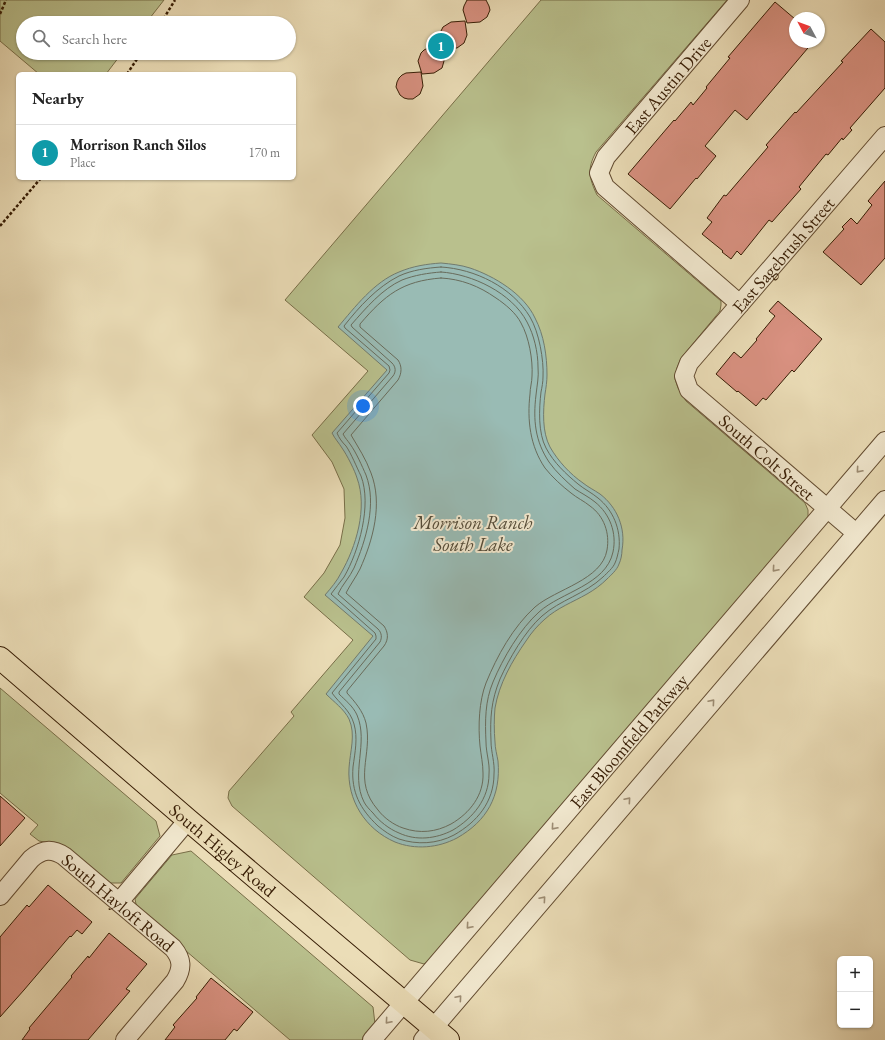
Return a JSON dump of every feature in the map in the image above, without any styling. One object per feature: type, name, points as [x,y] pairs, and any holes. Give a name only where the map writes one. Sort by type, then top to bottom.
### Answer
[{"type":"main road","name":"South Higley Road","points":[[0,658],[404,1003],[435,1036]]},
{"type":"street","name":"East Austin Drive","points":[[740,0],[606,157],[599,173],[604,187],[740,304]]},
{"type":"street","name":"East Sagebrush Street","points":[[684,376],[689,363],[885,136]]},
{"type":"street","name":"South Colt Street","points":[[684,376],[689,390],[856,533]]},
{"type":"street","name":"East Bloomfield Parkway","points":[[372,1040],[826,508],[885,441]]},
{"type":"street","points":[[435,1036],[885,500]]},
{"type":"street","points":[[119,902],[188,820]]},
{"type":"street","name":"South Hayloft Road","points":[[0,896],[37,854],[51,850],[58,852],[173,948],[178,954],[180,961],[181,968],[179,975],[125,1040]]},
{"type":"path","points":[[0,14],[6,0]]},
{"type":"path","points":[[165,16],[175,0]]},
{"type":"path","points":[[129,72],[137,60]]},
{"type":"path","points":[[0,226],[39,180]]},
{"type":"green space","points":[[0,0],[164,0],[151,16],[16,16],[16,55],[0,41]]},
{"type":"green space","points":[[541,0],[727,0],[596,152],[591,164],[590,174],[592,184],[597,195],[721,301],[720,311],[681,358],[675,379],[678,388],[686,401],[805,503],[808,510],[808,518],[433,958],[424,964],[410,960],[232,806],[228,798],[229,791],[294,716],[291,712],[353,640],[304,597],[324,573],[340,545],[345,518],[344,489],[332,462],[312,435],[368,371],[285,300]]},
{"type":"green space","points":[[22,60],[117,60],[108,72],[37,72]]},
{"type":"green space","points":[[0,688],[156,821],[160,836],[121,883],[107,883],[61,845],[39,841],[30,834],[38,825],[0,793]]},
{"type":"green space","points":[[191,851],[373,1007],[375,1024],[362,1040],[290,1040],[137,909],[135,899],[172,855]]},
{"type":"water","name":"Morrison Ranch South Lake","points":[[441,263],[467,267],[489,276],[516,294],[530,309],[541,331],[546,353],[547,377],[544,401],[544,428],[547,441],[557,457],[569,471],[600,494],[611,505],[619,519],[623,534],[623,542],[622,555],[614,572],[595,589],[560,608],[542,621],[528,638],[507,673],[495,708],[495,747],[498,761],[497,785],[490,806],[484,815],[476,824],[457,838],[434,846],[418,847],[403,845],[384,836],[367,821],[355,802],[349,780],[352,743],[351,725],[344,712],[326,694],[373,636],[325,595],[338,579],[346,563],[356,539],[361,514],[360,490],[356,475],[353,467],[332,433],[387,370],[338,327],[351,311],[373,289],[390,276],[415,267]]},
{"type":"building","points":[[467,0],[486,0],[490,10],[487,17],[480,22],[467,23],[463,10]]},
{"type":"building","points":[[775,2],[789,14],[789,48],[808,48],[747,120],[735,110],[705,146],[716,156],[670,209],[628,174],[691,102],[693,105],[730,58],[728,57]]},
{"type":"building","points":[[465,21],[467,35],[464,43],[457,48],[444,48],[441,36],[443,27],[451,22]]},
{"type":"building","points":[[871,29],[885,42],[885,88],[850,128],[852,130],[843,140],[842,138],[828,155],[826,154],[799,187],[801,189],[772,222],[769,220],[741,255],[737,251],[731,259],[702,234],[712,222],[707,218],[724,195],[726,196],[768,147],[766,145],[843,62],[841,61]]},
{"type":"building","points":[[443,46],[444,61],[442,68],[434,73],[422,74],[418,61],[421,53],[428,48]]},
{"type":"building","points":[[421,72],[423,86],[420,94],[413,99],[404,98],[400,95],[396,87],[399,78],[406,73]]},
{"type":"building","points":[[885,181],[885,258],[861,285],[823,252],[844,229],[842,227],[851,218],[857,224],[872,205],[868,201]]},
{"type":"building","points":[[778,301],[822,339],[794,372],[792,370],[766,400],[763,398],[756,406],[716,374],[734,352],[741,358],[757,340],[756,339],[775,316],[769,311]]},
{"type":"building","points":[[0,796],[25,818],[0,846]]},
{"type":"building","points":[[48,885],[92,922],[82,934],[77,930],[71,937],[70,936],[0,1017],[0,937],[27,905],[29,907]]},
{"type":"building","points":[[109,933],[147,964],[126,989],[130,991],[88,1040],[22,1040],[30,1029],[29,1028],[72,977],[71,976],[88,956],[89,958]]},
{"type":"building","points":[[211,978],[253,1012],[237,1031],[234,1029],[225,1040],[165,1040],[175,1027],[173,1025],[197,998],[196,997]]},
{"type":"place","name":"Morrison Ranch Silos","points":[[441,46]]}]
